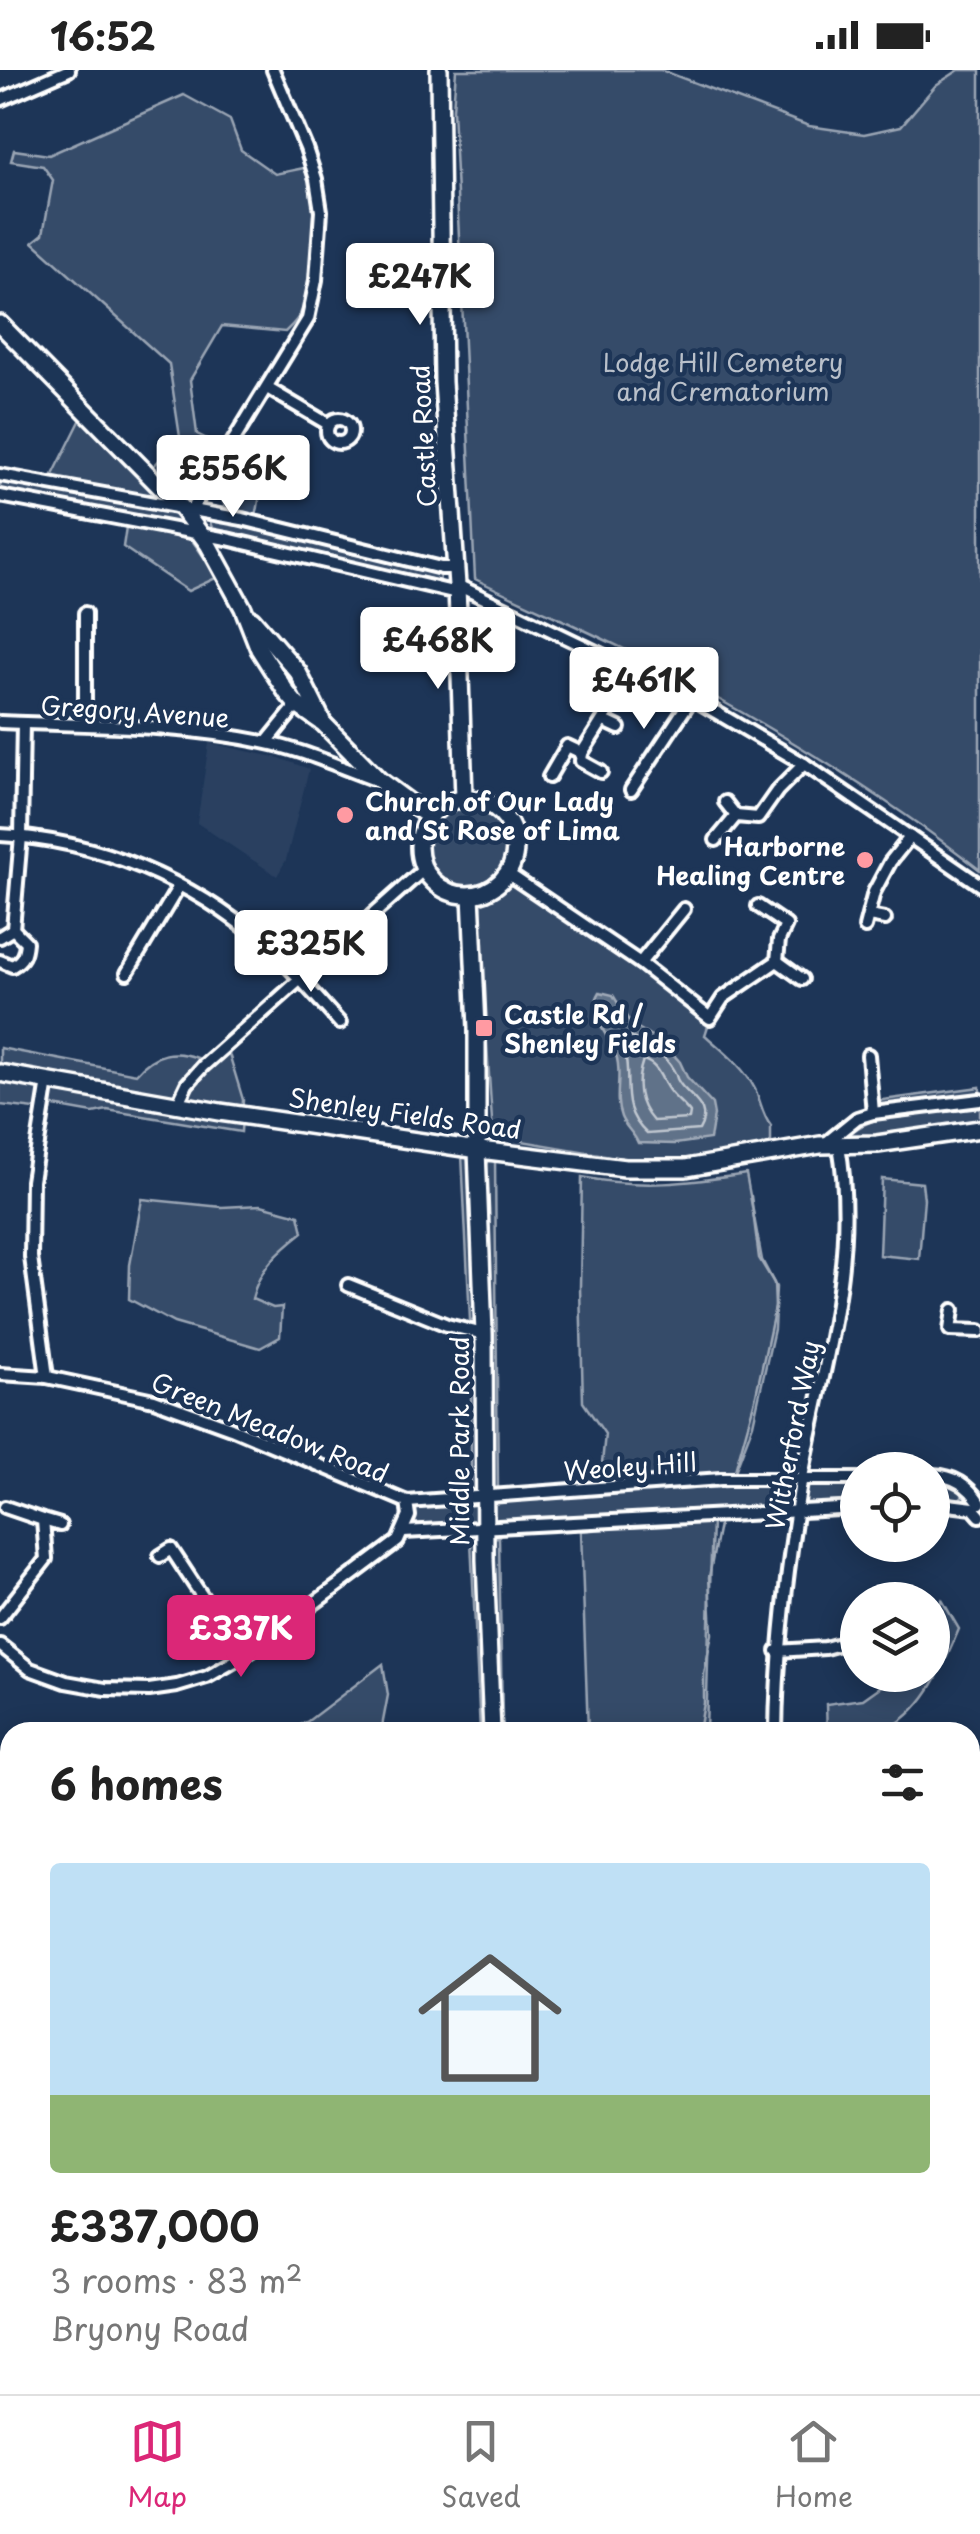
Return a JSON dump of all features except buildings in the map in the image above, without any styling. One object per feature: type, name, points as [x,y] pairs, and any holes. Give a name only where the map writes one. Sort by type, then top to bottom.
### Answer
[{"type":"street","points":[[0,100],[69,70]]},
{"type":"street","points":[[186,509],[308,319],[321,241],[321,211],[306,148],[273,70]]},
{"type":"street","name":"Castle Road","points":[[439,70],[443,382],[464,798]]},
{"type":"street","points":[[0,324],[186,509],[243,608],[259,649],[297,705],[323,722],[379,780],[428,817]]},
{"type":"street","points":[[267,388],[328,424]]},
{"type":"street","points":[[0,476],[242,519],[441,568],[456,582]]},
{"type":"street","points":[[0,496],[456,582],[692,698],[804,764],[980,885]]},
{"type":"street","points":[[243,608],[298,672],[323,722]]},
{"type":"street","points":[[84,724],[85,614]]},
{"type":"street","points":[[600,772],[582,760],[582,753],[634,669]]},
{"type":"street","points":[[631,790],[692,698]]},
{"type":"street","points":[[267,742],[297,705]]},
{"type":"street","points":[[604,720],[619,728]]},
{"type":"street","name":"Gregory Avenue","points":[[0,722],[171,728],[267,742],[379,780]]},
{"type":"street","points":[[0,961],[12,966],[25,953],[26,942],[13,929],[23,723]]},
{"type":"street","points":[[548,777],[567,746],[582,753]]},
{"type":"street","points":[[724,802],[736,816],[758,818],[804,764]]},
{"type":"street","points":[[464,798],[492,805],[510,826],[515,845],[507,872],[490,889],[470,894],[446,890],[424,869],[418,848],[428,817],[443,805],[464,798]]},
{"type":"street","points":[[716,840],[736,816]]},
{"type":"street","points":[[0,835],[59,840],[112,856],[219,908],[266,945],[340,1023]]},
{"type":"street","points":[[885,920],[867,922],[874,892],[890,862],[910,837]]},
{"type":"street","points":[[177,1104],[187,1084],[203,1066],[424,869]]},
{"type":"street","points":[[507,872],[710,1018],[723,998],[777,962]]},
{"type":"street","points":[[127,973],[179,886]]},
{"type":"street","points":[[470,894],[478,1028],[477,1150]]},
{"type":"street","points":[[758,906],[786,925],[779,940],[777,962]]},
{"type":"street","points":[[640,964],[684,909]]},
{"type":"street","points":[[0,937],[13,929]]},
{"type":"street","points":[[777,962],[802,979]]},
{"type":"street","points":[[868,1054],[872,1113]]},
{"type":"street","name":"Shenley Fields Road","points":[[0,1073],[477,1150],[625,1168],[686,1168],[831,1145],[877,1144],[980,1130]]},
{"type":"street","points":[[47,1377],[31,1258],[32,1181],[48,1081]]},
{"type":"street","name":"Shenley Fields Road","points":[[831,1145],[858,1118],[872,1113],[980,1100]]},
{"type":"street","name":"Witherford Way","points":[[776,1722],[777,1651],[784,1578],[843,1269],[831,1145]]},
{"type":"street","name":"Middle Park Road","points":[[477,1150],[492,1722]]},
{"type":"street","points":[[348,1285],[447,1326],[484,1334]]},
{"type":"street","points":[[952,1310],[950,1330],[980,1331]]},
{"type":"street","name":"Green Meadow Road","points":[[0,1374],[47,1377],[154,1400],[407,1502]]},
{"type":"street","points":[[950,1478],[968,1486],[980,1503]]},
{"type":"street","name":"Weoley Hill","points":[[407,1502],[720,1479],[840,1479]]},
{"type":"street","points":[[0,1645],[30,1669],[66,1682],[105,1689],[149,1690],[206,1677],[242,1656],[379,1556],[404,1532],[407,1502]]},
{"type":"street","points":[[950,1506],[973,1508],[980,1516]]},
{"type":"street","points":[[5,1507],[60,1525]]},
{"type":"street","points":[[404,1532],[840,1509]]},
{"type":"street","points":[[0,1618],[46,1559],[43,1520]]},
{"type":"street","points":[[160,1556],[181,1540]]},
{"type":"street","points":[[171,1549],[242,1656]]},
{"type":"street","points":[[777,1651],[840,1644]]},
{"type":"shaded area","points":[[209,743],[279,758],[309,769],[286,860],[277,876],[197,823]]},
{"type":"green space","name":"Lodge Hill Cemetery and Crematorium","points":[[456,70],[661,70],[809,126],[864,134],[901,126],[936,85],[959,70],[980,70],[980,870],[859,784],[728,705],[621,648],[475,579],[453,109]]},
{"type":"green space","points":[[184,95],[230,120],[241,150],[275,174],[304,168],[314,202],[317,241],[307,298],[293,324],[285,332],[222,326],[190,380],[197,434],[225,448],[201,480],[188,486],[152,468],[180,437],[169,364],[33,242],[43,234],[53,180],[43,166],[11,161],[14,150],[49,155]]},
{"type":"green space","points":[[82,417],[171,503],[51,479]]},
{"type":"green space","points":[[237,455],[252,467],[259,481],[256,516],[225,506],[217,491]]},
{"type":"green space","points":[[0,479],[177,510],[182,525],[0,493]]},
{"type":"green space","points":[[209,519],[439,572],[440,581],[214,534]]},
{"type":"green space","points":[[126,527],[189,536],[218,577],[188,591],[123,547]]},
{"type":"green space","points":[[459,808],[475,808],[500,825],[506,847],[500,869],[489,880],[475,886],[459,886],[434,869],[428,855],[428,839],[445,814]]},
{"type":"green space","points":[[505,879],[693,1005],[708,1026],[705,1035],[739,1066],[755,1089],[771,1126],[771,1145],[688,1161],[628,1159],[493,1136],[477,892]]},
{"type":"green space","points":[[224,1037],[243,1100],[241,1132],[107,1110],[93,1113],[54,1106],[35,1109],[0,1105],[0,1048],[136,1074],[165,1054],[200,1059]]},
{"type":"green space","points":[[980,1087],[980,1095],[883,1108],[876,1101]]},
{"type":"green space","points":[[980,1106],[980,1123],[905,1135],[847,1137],[858,1128],[890,1116]]},
{"type":"green space","points":[[462,1155],[472,1156],[478,1320],[470,1320]]},
{"type":"green space","points":[[489,1160],[495,1160],[498,1492],[489,1494],[485,1168]]},
{"type":"green space","points":[[746,1174],[762,1260],[776,1287],[774,1329],[753,1424],[734,1474],[600,1483],[605,1434],[583,1402],[582,1177],[664,1183]]},
{"type":"green space","points":[[882,1179],[922,1183],[919,1259],[879,1255]]},
{"type":"green space","points":[[142,1199],[222,1207],[261,1205],[299,1215],[303,1232],[265,1269],[252,1299],[273,1308],[282,1307],[280,1337],[260,1348],[174,1323],[129,1299],[130,1265]]},
{"type":"green space","points":[[471,1339],[476,1341],[481,1495],[471,1496]]},
{"type":"green space","points":[[840,1481],[840,1506],[801,1508],[805,1482]]},
{"type":"green space","points":[[799,1483],[795,1506],[493,1522],[490,1500]]},
{"type":"green space","points":[[950,1484],[966,1491],[959,1500],[950,1500]]},
{"type":"green space","points":[[476,1503],[478,1524],[411,1528],[412,1505]]},
{"type":"green space","points":[[712,1519],[706,1722],[588,1722],[581,1531]]},
{"type":"green space","points":[[499,1537],[502,1722],[495,1722],[488,1538]]},
{"type":"green space","points":[[471,1540],[481,1540],[487,1722],[480,1722]]},
{"type":"green space","points":[[950,1614],[959,1629],[950,1649]]},
{"type":"green space","points":[[383,1664],[388,1695],[383,1722],[308,1721]]},
{"type":"green space","points":[[873,1692],[928,1692],[899,1722],[827,1722],[826,1704],[863,1699]]},
{"type":"water","points":[[600,992],[613,995],[631,1024],[663,1043],[712,1104],[710,1139],[675,1144],[638,1143],[619,1109],[618,1063],[595,1009]]},
{"type":"waterway","points":[[734,1474],[775,1307],[774,1283],[759,1258],[751,1196]]},
{"type":"waterway","points":[[701,1722],[712,1634],[709,1577],[719,1525]]},
{"type":"place","name":"Church of Our Lady and St Rose of Lima","points":[[345,815]]},
{"type":"place","name":"Harborne Healing Centre","points":[[865,860]]},
{"type":"place","name":"Castle Rd / Shenley Fields","points":[[484,1028]]}]
